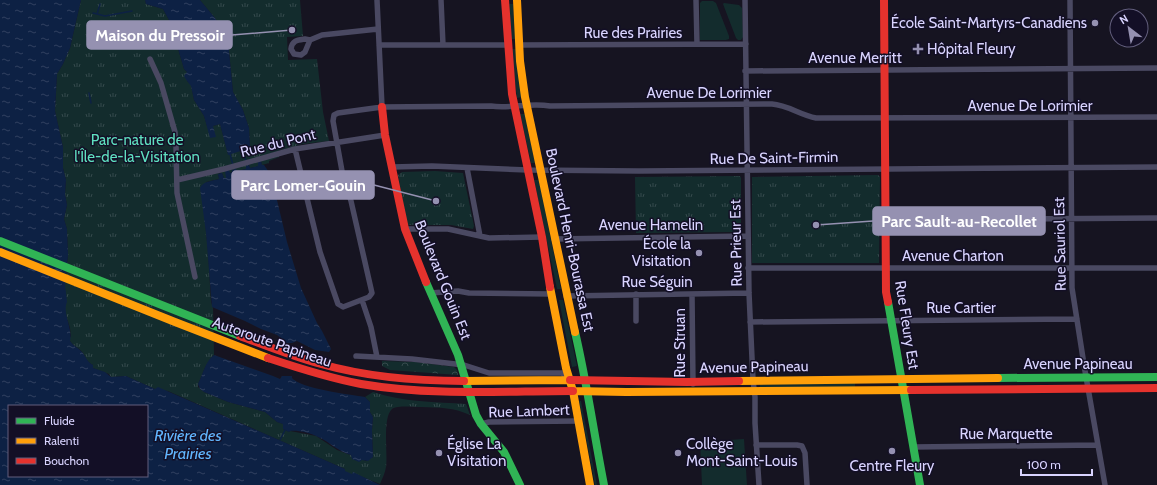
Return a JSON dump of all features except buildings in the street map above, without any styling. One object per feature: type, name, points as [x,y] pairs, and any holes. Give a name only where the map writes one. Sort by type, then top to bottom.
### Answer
[{"type":"main road","name":"Boulevard Henri-Bourassa Est","points":[[505,0],[510,81],[590,485]]},
{"type":"main road","name":"Boulevard Henri-Bourassa Est","points":[[517,0],[519,45],[527,105],[566,296],[585,380],[604,485]]},
{"type":"main road","name":"Rue Fleury Est","points":[[884,0],[886,292],[920,485]]},
{"type":"main road","name":"Boulevard Gouin Est","points":[[382,107],[385,135],[405,229],[430,293],[462,367],[472,405],[481,424],[504,452],[520,485]]},
{"type":"main road","name":"Autoroute Papineau","points":[[0,241],[261,344],[303,359],[339,368],[382,376],[420,380],[570,380]]},
{"type":"main road","name":"Autoroute Papineau","points":[[0,252],[284,364],[337,379],[381,387],[424,391],[572,391]]},
{"type":"main road","name":"Avenue Papineau","points":[[570,380],[692,382],[753,380],[1157,377]]},
{"type":"main road","name":"Avenue Papineau","points":[[572,391],[1157,388]]},
{"type":"street","name":"Boulevard Gouin Est","points":[[377,0],[382,107]]},
{"type":"street","points":[[441,0],[443,45]]},
{"type":"street","points":[[696,0],[697,44]]},
{"type":"street","name":"Rue Prieur Est","points":[[745,0],[748,293],[759,485]]},
{"type":"street","name":"Rue Sauriol Est","points":[[1070,0],[1072,288],[1105,485]]},
{"type":"street","points":[[310,40],[317,36],[378,30]]},
{"type":"street","name":"Rue des Prairies","points":[[519,45],[746,44]]},
{"type":"street","points":[[379,45],[507,45]]},
{"type":"street","points":[[150,59],[161,83],[176,138],[177,193],[195,277]]},
{"type":"street","name":"Avenue Merritt","points":[[745,71],[1157,68]]},
{"type":"street","name":"Avenue De Lorimier","points":[[336,142],[333,117],[338,112],[382,107],[772,104],[783,106],[803,115],[816,118],[1157,117]]},
{"type":"street","name":"Rue du Pont","points":[[177,180],[216,171],[295,149],[385,135]]},
{"type":"street","points":[[295,149],[320,252],[338,304],[341,307],[370,297],[372,291],[352,201],[342,171],[336,142]]},
{"type":"street","name":"Rue De Saint-Firmin","points":[[392,167],[432,166],[528,170],[747,170],[1157,167]]},
{"type":"street","points":[[467,168],[480,236]]},
{"type":"street","points":[[885,220],[1157,218]]},
{"type":"street","points":[[405,229],[448,229],[489,238],[542,237]]},
{"type":"street","name":"Avenue Hamelin","points":[[554,239],[748,236]]},
{"type":"street","name":"Avenue Charton","points":[[748,268],[1157,268]]},
{"type":"street","points":[[430,293],[458,292],[469,294],[551,294]]},
{"type":"street","name":"Rue Séguin","points":[[566,296],[748,293]]},
{"type":"street","points":[[636,294],[636,321]]},
{"type":"street","name":"Rue Struan","points":[[692,294],[693,391]]},
{"type":"street","points":[[362,300],[371,327],[377,358]]},
{"type":"street","name":"Rue Cartier","points":[[750,322],[1077,319]]},
{"type":"street","name":"Avenue Papineau","points":[[356,356],[412,359],[462,367],[487,373],[562,373],[570,380]]},
{"type":"street","name":"Rue Lambert","points":[[481,424],[489,422],[578,421]]},
{"type":"street","points":[[756,445],[802,446],[805,451],[807,485]]},
{"type":"street","name":"Rue Marquette","points":[[914,447],[1098,445]]},
{"type":"green space","name":"Parc-nature de l'Île-de-la-Visitation","points":[[81,0],[145,0],[146,4],[163,9],[170,22],[184,69],[187,72],[187,81],[191,85],[194,100],[204,116],[207,126],[220,124],[228,154],[250,148],[249,128],[243,110],[233,92],[228,41],[215,18],[200,0],[300,0],[303,36],[287,37],[288,60],[317,59],[323,112],[329,141],[303,144],[277,151],[279,157],[269,161],[269,163],[262,165],[261,161],[259,166],[250,168],[249,165],[246,169],[237,171],[236,169],[230,173],[226,171],[227,178],[224,178],[222,173],[218,174],[219,179],[206,182],[203,202],[211,302],[213,308],[214,355],[206,365],[198,387],[204,392],[228,402],[265,412],[277,422],[283,424],[283,429],[289,432],[316,436],[337,450],[366,461],[373,457],[373,417],[370,412],[370,402],[365,397],[373,392],[407,400],[466,404],[470,415],[452,409],[441,408],[406,406],[392,409],[387,420],[386,428],[386,467],[380,484],[353,473],[352,475],[344,471],[345,469],[168,391],[155,389],[126,376],[111,377],[109,374],[93,368],[93,365],[69,339],[71,336],[70,328],[65,312],[65,284],[68,255],[67,229],[64,219],[67,205],[65,194],[66,180],[63,168],[63,147],[55,111],[57,74],[70,48]]},
{"type":"green space","points":[[702,1],[713,1],[716,3],[729,39],[700,40],[700,3]]},
{"type":"green space","points":[[509,4],[513,4],[515,39],[511,39]]},
{"type":"green space","points":[[723,4],[739,5],[742,8],[743,37],[741,40],[736,38]]},
{"type":"green space","points":[[511,49],[516,49],[522,97],[517,98]]},
{"type":"green space","points":[[520,114],[525,114],[535,163],[531,163]]},
{"type":"green space","points":[[435,171],[463,173],[474,226],[473,229],[451,225],[407,224],[398,175],[402,172]]},
{"type":"green space","points":[[878,175],[880,177],[879,263],[752,263],[752,177]]},
{"type":"green space","points":[[740,176],[740,232],[636,233],[635,177]]},
{"type":"green space","points":[[534,180],[539,180],[561,289],[557,289]]},
{"type":"green space","points":[[559,300],[563,300],[577,366],[572,367]]},
{"type":"green space","points":[[382,361],[416,362],[454,367],[457,370],[458,375],[390,370],[382,366]]},
{"type":"green space","points":[[760,383],[855,383],[855,387],[760,387]]},
{"type":"green space","points":[[579,401],[581,401],[597,485],[595,485]]},
{"type":"green space","points":[[744,439],[747,485],[702,485],[700,442]]},
{"type":"water","name":"Rivière des Prairies","points":[[0,0],[81,0],[70,48],[57,74],[55,111],[63,147],[63,168],[66,180],[65,194],[67,205],[64,219],[67,229],[68,255],[65,284],[67,302],[66,311],[71,336],[70,341],[73,345],[82,352],[88,361],[93,365],[93,368],[105,372],[111,377],[126,376],[155,389],[158,387],[345,469],[345,471],[352,474],[353,472],[380,485],[0,485]]},
{"type":"water","points":[[145,0],[200,0],[215,18],[228,41],[233,92],[243,110],[249,128],[250,148],[228,155],[220,124],[213,126],[216,137],[210,138],[204,116],[194,100],[191,86],[184,76],[187,72],[184,69],[170,22],[163,9],[146,4]]},
{"type":"water","points":[[261,161],[262,165],[264,165],[271,175],[287,242],[301,288],[331,349],[329,352],[315,350],[297,341],[292,343],[283,343],[281,338],[277,335],[212,307],[206,233],[200,188],[205,183],[219,179],[218,174],[222,173],[224,178],[226,178],[225,171],[229,170],[230,173],[232,170],[236,169],[237,171],[246,169],[246,166],[249,165],[250,168],[258,166],[258,162]]},
{"type":"water","points":[[214,355],[280,379],[282,376],[292,376],[292,378],[297,382],[314,388],[365,397],[370,402],[370,412],[373,417],[373,457],[368,461],[362,460],[359,462],[352,459],[351,455],[315,436],[301,431],[289,432],[283,429],[283,424],[277,422],[265,412],[228,402],[204,392],[200,389],[198,384],[206,365]]},
{"type":"waterway","points":[[97,14],[100,4]]},
{"type":"waterway","points":[[93,13],[105,16],[132,11]]},
{"type":"waterway","points":[[89,93],[91,103]]},
{"type":"waterway","points":[[243,150],[246,161]]},
{"type":"waterway","points":[[230,154],[233,165]]},
{"type":"waterway","points":[[280,440],[285,430]]},
{"type":"traffic: fast","points":[[0,241],[240,336]]},
{"type":"traffic: fast","points":[[426,282],[458,355],[476,415],[481,424],[504,452],[520,485]]},
{"type":"traffic: fast","points":[[888,302],[920,485]]},
{"type":"traffic: fast","points":[[575,332],[604,485]]},
{"type":"traffic: fast","points":[[998,378],[1157,377]]},
{"type":"traffic: slow","points":[[517,0],[520,61],[525,97],[575,332]]},
{"type":"traffic: slow","points":[[0,252],[268,358]]},
{"type":"traffic: slow","points":[[550,287],[566,368],[573,391],[590,485]]},
{"type":"traffic: slow","points":[[739,381],[998,378]]},
{"type":"traffic: slow","points":[[464,381],[570,380]]},
{"type":"traffic: slow","points":[[573,391],[911,390]]},
{"type":"traffic: jam","points":[[505,0],[512,94],[542,237],[550,287]]},
{"type":"traffic: jam","points":[[884,0],[886,292],[888,302]]},
{"type":"traffic: jam","points":[[382,107],[385,135],[405,229],[426,282]]},
{"type":"traffic: jam","points":[[240,336],[301,358],[356,372],[410,379],[464,381]]},
{"type":"traffic: jam","points":[[268,358],[337,379],[387,388],[467,392],[573,391]]},
{"type":"traffic: jam","points":[[570,380],[687,382],[739,381]]},
{"type":"traffic: jam","points":[[911,390],[1157,388]]},
{"type":"place","name":"École Saint-Martyrs-Canadiens","points":[[1095,23]]},
{"type":"place","name":"Maison du Pressoir","points":[[292,30]]},
{"type":"place","name":"Hôpital Fleury","points":[[918,49]]},
{"type":"place","name":"Parc Lomer-Gouin","points":[[436,201]]},
{"type":"place","name":"Parc Sault-au-Recollet","points":[[816,225]]},
{"type":"place","name":"École la Visitation","points":[[699,253]]},
{"type":"place","name":"Centre Fleury","points":[[892,451]]},
{"type":"place","name":"Église La Visitation","points":[[439,453]]},
{"type":"place","name":"Collège Mont-Saint-Louis","points":[[678,453]]}]
